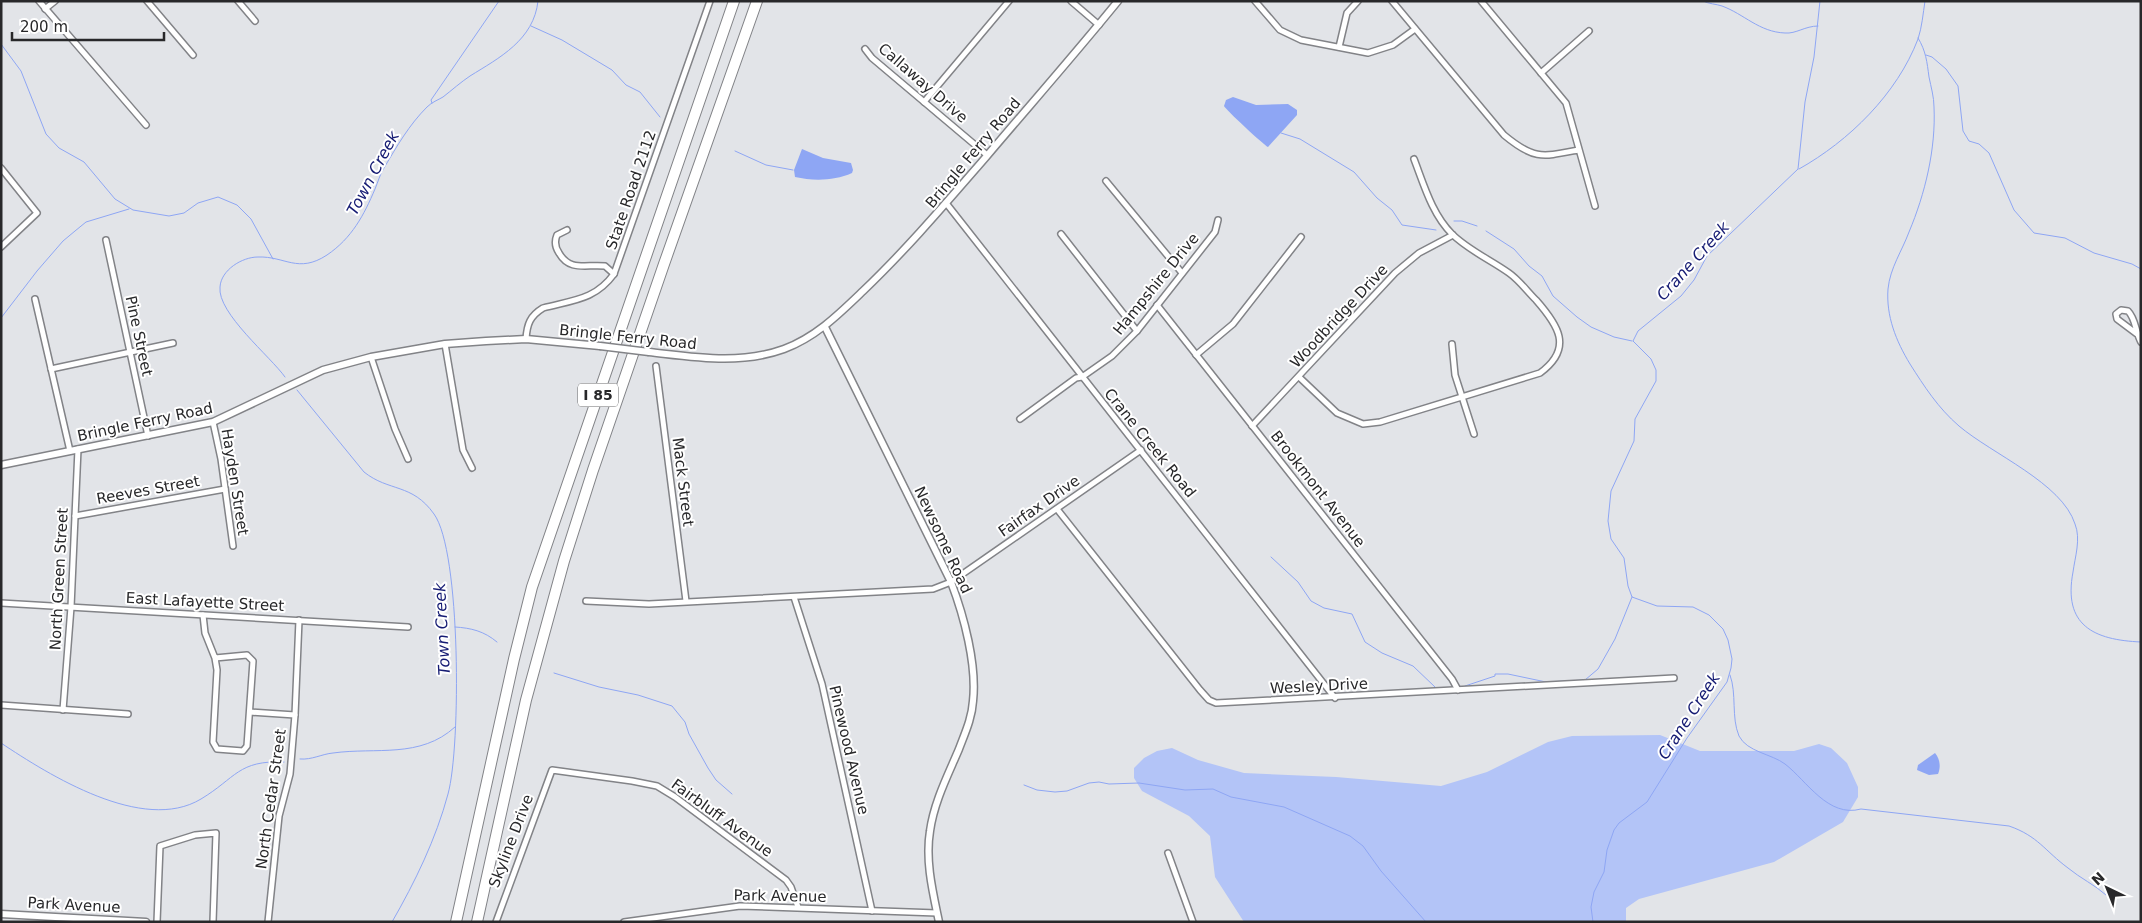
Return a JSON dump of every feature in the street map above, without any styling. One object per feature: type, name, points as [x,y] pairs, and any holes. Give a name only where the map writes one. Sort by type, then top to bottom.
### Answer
[{"type":"highway","name":"I 85","points":[[456,922],[514,659],[532,587],[734,1]]},
{"type":"highway","name":"I 85","points":[[476,922],[526,700],[564,561],[593,470],[757,1]]},
{"type":"street","points":[[39,1],[146,125]]},
{"type":"street","points":[[45,8],[55,1]]},
{"type":"street","points":[[147,1],[193,55]]},
{"type":"street","points":[[238,1],[255,21]]},
{"type":"street","name":"State Road 2112","points":[[526,339],[527,323],[536,313],[543,308],[595,293],[604,287],[614,274],[710,1]]},
{"type":"street","points":[[924,102],[1009,1]]},
{"type":"street","points":[[1071,1],[1099,25]]},
{"type":"street","name":"Bringle Ferry Road","points":[[1,464],[213,422],[323,370],[371,357],[445,344],[526,339],[715,359],[755,356],[797,344],[825,327],[895,260],[1118,1]]},
{"type":"street","points":[[1339,47],[1347,13],[1358,1]]},
{"type":"street","points":[[1392,1],[1504,135],[1522,150],[1549,156],[1578,150]]},
{"type":"street","points":[[1481,1],[1566,104],[1594,206]]},
{"type":"street","points":[[1257,2],[1280,30],[1301,40],[1368,53],[1393,45],[1415,29]]},
{"type":"street","points":[[1541,72],[1589,31]]},
{"type":"street","name":"Callaway Drive","points":[[865,49],[872,58],[987,155]]},
{"type":"street","points":[[1299,376],[1337,413],[1363,424],[1380,422],[1540,373],[1552,364],[1557,354],[1559,331],[1551,317],[1511,274],[1453,235],[1435,211],[1414,159]]},
{"type":"street","points":[[1,168],[37,213],[1,247]]},
{"type":"street","points":[[1106,181],[1182,273]]},
{"type":"street","name":"Crane Creek Road","points":[[946,203],[1335,698]]},
{"type":"street","name":"Hampshire Drive","points":[[1020,419],[1076,378],[1082,377],[1112,356],[1137,331],[1214,232],[1218,220]]},
{"type":"street","points":[[567,230],[557,235],[555,241],[556,248],[563,260],[576,266],[605,266],[614,274]]},
{"type":"street","points":[[1061,234],[1137,331]]},
{"type":"street","name":"Woodbridge Drive","points":[[1252,426],[1395,273],[1419,254],[1453,235]]},
{"type":"street","points":[[1196,355],[1233,324],[1301,237]]},
{"type":"street","name":"Pine Street","points":[[106,240],[148,436]]},
{"type":"street","points":[[35,299],[70,451]]},
{"type":"street","name":"Brookmont Avenue","points":[[1157,305],[1452,679],[1458,690]]},
{"type":"street","points":[[2137,334],[2117,319],[2116,314],[2121,310],[2128,311],[2132,316],[2141,342]]},
{"type":"street","name":"Newsome Road","points":[[825,327],[951,582],[960,604],[966,630],[974,693],[970,719],[935,808],[930,831],[930,871],[939,922]]},
{"type":"street","points":[[51,369],[173,343]]},
{"type":"street","points":[[445,344],[463,450],[472,468]]},
{"type":"street","points":[[1452,344],[1455,375],[1474,434]]},
{"type":"street","points":[[371,357],[395,429],[408,459]]},
{"type":"street","name":"Mack Street","points":[[656,366],[686,601]]},
{"type":"street","name":"Hayden Street","points":[[213,422],[233,546]]},
{"type":"street","name":"North Green Street","points":[[63,710],[71,607],[78,449]]},
{"type":"street","name":"Fairfax Drive","points":[[951,582],[1141,450]]},
{"type":"street","name":"Reeves Street","points":[[75,516],[225,489]]},
{"type":"street","name":"Wesley Drive","points":[[1057,509],[1209,700],[1216,703],[1674,678]]},
{"type":"street","points":[[586,601],[648,604],[922,591],[934,589],[951,582]]},
{"type":"street","name":"Pinewood Avenue","points":[[794,597],[822,684],[872,912]]},
{"type":"street","name":"East Lafayette Street","points":[[1,603],[408,627]]},
{"type":"street","points":[[203,615],[205,633],[215,658],[217,670],[213,742],[217,750],[243,751],[247,746],[254,661],[247,655],[215,658]]},
{"type":"street","name":"North Cedar Street","points":[[268,922],[278,816],[290,774],[299,620]]},
{"type":"street","points":[[1,705],[128,714]]},
{"type":"street","points":[[250,712],[295,714]]},
{"type":"street","name":"Fairbluff Avenue","points":[[552,770],[632,780],[657,786],[675,797],[786,880],[791,887],[798,907]]},
{"type":"street","name":"Skyline Drive","points":[[496,922],[552,770]]},
{"type":"street","points":[[157,922],[160,846],[195,835],[216,833],[213,922]]},
{"type":"street","points":[[1168,853],[1193,922]]},
{"type":"street","name":"Park Avenue","points":[[624,922],[740,906],[798,907],[872,912],[937,912]]},
{"type":"street","name":"Park Avenue","points":[[1,914],[51,919],[146,922]]},
{"type":"shaded area","points":[[1233,97],[1256,105],[1288,104],[1297,110],[1297,115],[1268,147],[1224,106],[1226,100]]},
{"type":"shaded area","points":[[802,149],[823,158],[851,163],[852,173],[824,180],[795,177],[794,170]]},
{"type":"shaded area","points":[[1660,735],[1700,751],[1794,751],[1819,744],[1831,748],[1847,763],[1858,787],[1858,797],[1843,822],[1774,862],[1639,899],[1626,908],[1626,922],[1244,922],[1215,877],[1210,836],[1189,816],[1142,791],[1134,778],[1134,768],[1144,758],[1157,751],[1172,748],[1198,760],[1244,773],[1336,777],[1441,786],[1487,772],[1548,742],[1572,736]]},
{"type":"shaded area","points":[[1935,753],[1940,763],[1938,774],[1929,775],[1917,770],[1918,765]]},
{"type":"waterway","name":"Town Creek","points":[[432,103],[431,100],[499,1]]},
{"type":"waterway","name":"Town Creek","points":[[285,377],[246,334],[227,309],[221,298],[220,287],[224,275],[233,266],[245,259],[268,257],[300,264],[317,260],[336,248],[350,234],[362,217],[383,170],[415,121],[427,107],[503,55],[513,46],[530,27],[538,1]]},
{"type":"waterway","points":[[1703,1],[1730,9],[1759,26],[1776,32],[1789,33],[1818,26]]},
{"type":"waterway","name":"Crane Creek","points":[[1593,922],[1591,907],[1594,892],[1604,872],[1607,850],[1614,830],[1619,823],[1647,802],[1687,738],[1727,682],[1732,659],[1728,640],[1723,629],[1709,615],[1693,607],[1657,606],[1632,597],[1628,586],[1624,558],[1611,539],[1608,521],[1611,491],[1634,441],[1635,419],[1656,381],[1656,370],[1651,359],[1633,341],[1638,331],[1681,296],[1694,280],[1707,256],[1798,169],[1805,102],[1814,57],[1820,1]]},
{"type":"waterway","points":[[1799,169],[1818,158],[1853,130],[1898,79],[1918,39],[1925,1]]},
{"type":"waterway","points":[[531,26],[562,40],[612,70],[626,85],[640,92],[660,117]]},
{"type":"waterway","points":[[1918,38],[1926,57],[1933,96],[1933,139],[1928,171],[1920,202],[1889,281],[1890,319],[1896,337],[1921,380],[1951,419],[1973,437],[2041,482],[2068,509],[2078,536],[2071,590],[2077,617],[2085,626],[2096,633],[2109,638],[2141,642]]},
{"type":"waterway","points":[[1,44],[21,71],[46,134],[59,148],[84,162],[115,199],[133,210],[169,216],[184,213],[198,203],[218,197],[237,205],[251,219],[273,259]]},
{"type":"waterway","points":[[1926,55],[1932,57],[1946,69],[1958,86],[1963,131],[1969,141],[1979,144],[1989,153],[2014,210],[2034,233],[2065,238],[2094,253],[2132,264],[2141,269]]},
{"type":"waterway","points":[[1281,133],[1300,139],[1354,172],[1377,198],[1392,210],[1402,225],[1436,230]]},
{"type":"waterway","points":[[735,151],[766,165],[793,170]]},
{"type":"waterway","points":[[1,318],[63,241],[86,222],[129,209]]},
{"type":"waterway","points":[[1454,221],[1462,221],[1477,226]]},
{"type":"waterway","points":[[1486,231],[1514,249],[1529,266],[1542,276],[1553,296],[1577,317],[1591,327],[1614,337],[1632,341]]},
{"type":"waterway","name":"Town Creek","points":[[297,390],[364,472],[382,483],[409,492],[426,504],[434,514],[443,535],[449,567],[454,606],[456,650],[455,736],[452,770],[448,794],[431,844],[417,876],[392,922]]},
{"type":"waterway","points":[[1271,557],[1298,582],[1311,601],[1324,608],[1352,614],[1365,642],[1382,653],[1413,666],[1435,687]]},
{"type":"waterway","points":[[1465,686],[1495,676],[1495,674],[1508,674],[1546,682],[1585,680],[1598,669],[1615,639],[1632,597]]},
{"type":"waterway","points":[[455,627],[477,631],[497,642]]},
{"type":"waterway","points":[[554,673],[672,706],[685,722],[689,734],[716,780],[732,794]]},
{"type":"waterway","points":[[1730,675],[1734,713],[1739,736],[1748,746],[1785,764],[1828,803],[1838,808],[1849,810],[1861,809],[2009,826],[2027,834],[2060,862],[2106,895]]},
{"type":"waterway","points":[[300,759],[349,751],[412,748],[427,744],[455,727]]},
{"type":"waterway","points":[[1,743],[44,770],[97,796],[125,805],[152,810],[178,808],[201,799],[247,767],[269,762],[284,762]]},
{"type":"waterway","points":[[1024,785],[1037,790],[1055,792],[1067,791],[1089,783],[1099,782],[1109,784],[1139,783],[1185,790],[1213,789],[1231,797],[1284,807],[1350,836],[1363,846],[1381,871],[1426,922]]}]
